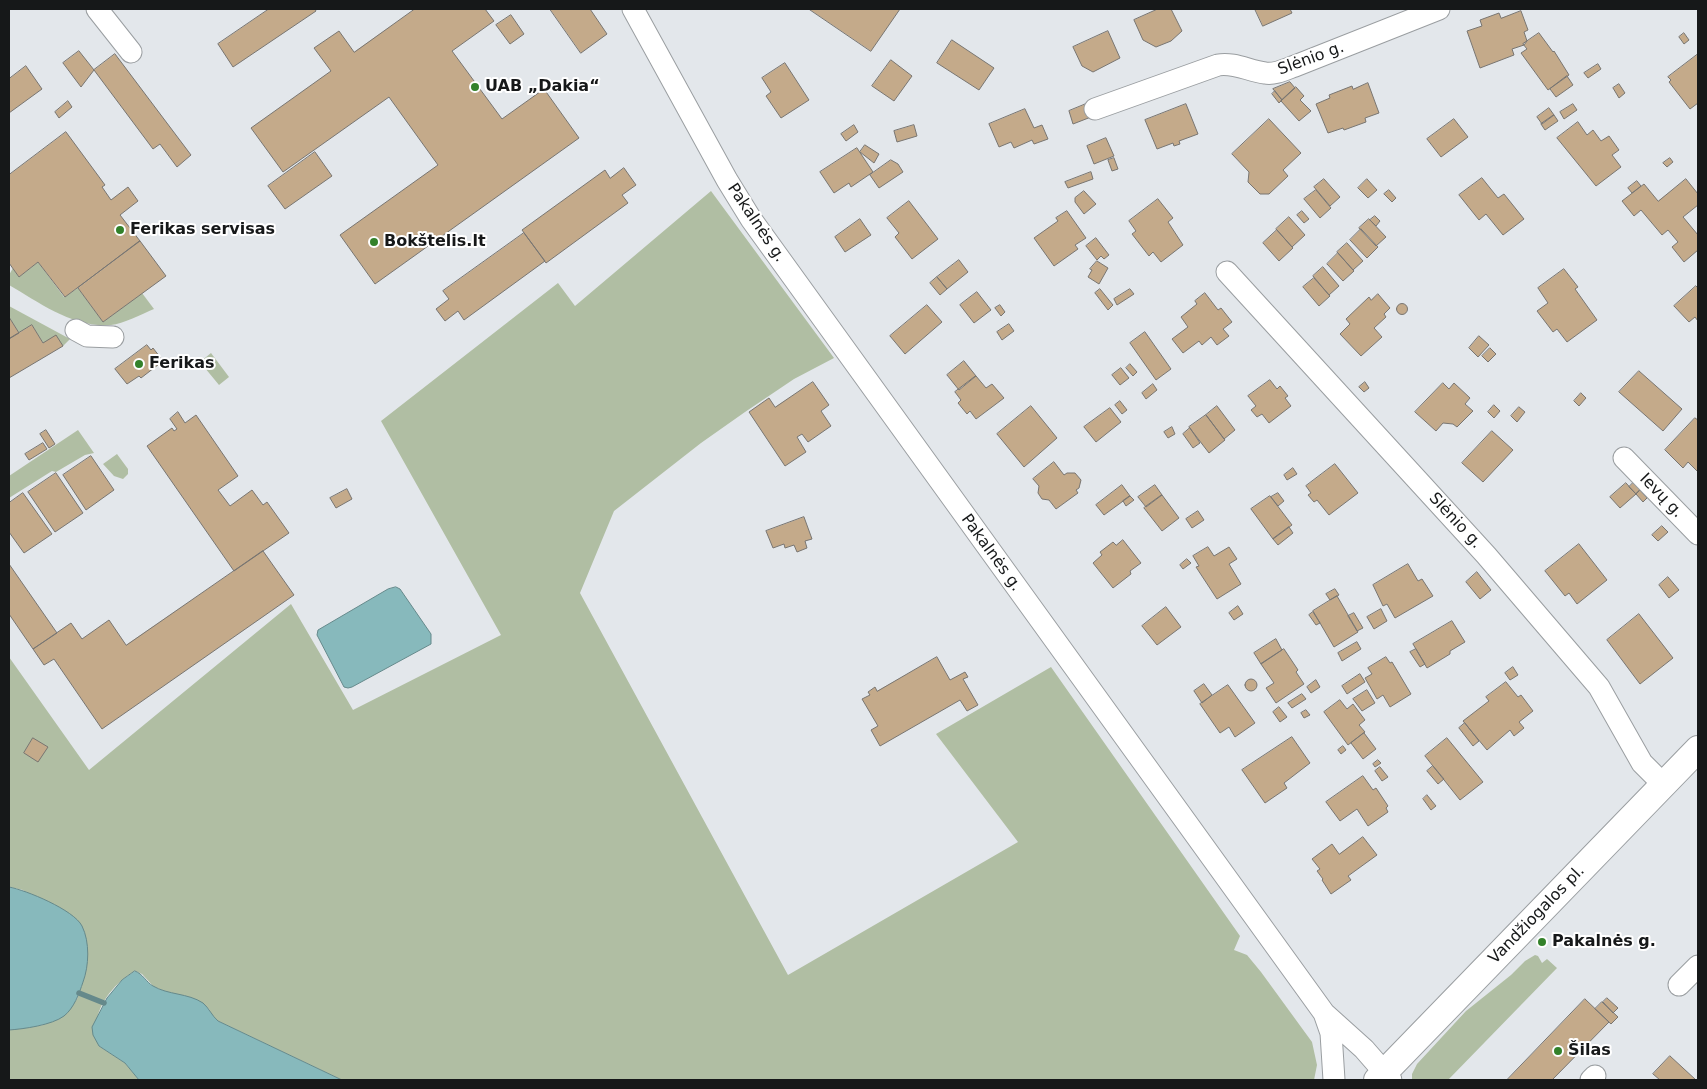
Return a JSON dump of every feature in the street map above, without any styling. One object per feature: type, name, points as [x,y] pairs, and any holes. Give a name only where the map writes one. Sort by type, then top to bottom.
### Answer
[{"type":"main road","name":"Vandžiogalos pl.","points":[[1384,1078],[1698,749]]},
{"type":"street","points":[[97,9],[131,52]]},
{"type":"street","name":"Pakalnės g.","points":[[633,9],[727,180],[751,219],[1324,1013],[1364,1049],[1384,1078]]},
{"type":"street","name":"Slėnio g.","points":[[1095,110],[1218,65],[1231,64],[1265,74],[1273,74],[1439,9]]},
{"type":"street","name":"Slėnio g.","points":[[1227,272],[1486,555],[1599,688],[1642,763],[1663,784]]},
{"type":"street","points":[[76,330],[87,336],[113,337]]},
{"type":"street","name":"Ievų g.","points":[[1624,458],[1698,534]]},
{"type":"street","points":[[1679,985],[1698,966]]},
{"type":"street","points":[[1324,1013],[1331,1038],[1334,1080]]},
{"type":"green space","points":[[711,191],[834,358],[794,379],[745,412],[701,443],[614,511],[580,593],[788,975],[1018,842],[936,734],[1051,667],[1240,936],[1234,950],[1247,955],[1312,1042],[1317,1065],[1314,1080],[342,1080],[218,1021],[211,1015],[209,1009],[154,987],[142,974],[135,971],[123,979],[108,996],[100,1008],[97,1026],[99,1046],[125,1063],[139,1080],[9,1080],[9,1030],[43,1025],[77,999],[84,978],[87,959],[23,890],[9,887],[9,657],[89,770],[291,604],[353,710],[501,635],[381,421],[558,283],[575,306]]},
{"type":"green space","points":[[38,262],[64,297],[78,288],[103,322],[142,293],[154,309],[127,321],[111,325],[83,323],[57,313],[9,285],[9,275],[13,268],[19,277]]},
{"type":"green space","points":[[9,306],[70,339],[63,346],[43,343],[32,325],[19,333],[9,317]]},
{"type":"green space","points":[[211,353],[229,377],[219,385],[200,362]]},
{"type":"green space","points":[[78,430],[94,453],[85,455],[56,472],[52,471],[9,498],[9,476]]},
{"type":"green space","points":[[117,454],[128,469],[128,474],[123,479],[114,476],[103,464]]},
{"type":"green space","points":[[1535,955],[1538,956],[1542,963],[1547,959],[1557,968],[1448,1080],[1412,1080],[1412,1074],[1417,1064],[1466,1011],[1511,975],[1525,961]]},
{"type":"water","points":[[396,587],[400,589],[431,634],[431,644],[352,687],[344,687],[317,635],[318,630],[388,589]]},
{"type":"water","points":[[9,887],[49,902],[70,914],[82,926],[85,932],[88,954],[85,976],[76,1000],[68,1013],[59,1019],[45,1024],[9,1030]]},
{"type":"water","points":[[135,971],[159,989],[191,997],[203,1003],[218,1021],[342,1080],[139,1080],[125,1063],[99,1046],[93,1035],[92,1027],[107,998],[122,980]]},
{"type":"building","points":[[269,9],[315,9],[316,11],[233,67],[218,44]]},
{"type":"building","points":[[415,9],[485,9],[494,21],[452,51],[502,119],[544,89],[579,138],[375,284],[340,235],[438,165],[389,97],[283,172],[251,128],[331,71],[314,48],[339,31],[354,52]]},
{"type":"building","points":[[550,9],[590,9],[607,34],[581,53]]},
{"type":"building","points":[[809,9],[900,9],[871,51]]},
{"type":"building","points":[[1158,9],[1171,9],[1182,31],[1171,41],[1156,47],[1143,40],[1134,20]]},
{"type":"building","points":[[1255,9],[1290,9],[1292,13],[1263,26]]},
{"type":"building","points":[[1521,11],[1528,30],[1524,32],[1527,41],[1524,45],[1512,49],[1514,55],[1480,68],[1467,31],[1482,26],[1480,20],[1499,13],[1501,18]]},
{"type":"building","points":[[511,15],[524,34],[510,44],[496,25]]},
{"type":"building","points":[[1108,31],[1120,58],[1093,72],[1082,66],[1073,47]]},
{"type":"building","points":[[1539,33],[1554,51],[1569,75],[1548,90],[1521,53],[1527,49],[1523,44]]},
{"type":"building","points":[[1684,33],[1689,40],[1684,44],[1679,37]]},
{"type":"building","points":[[952,40],[994,68],[979,90],[937,63]]},
{"type":"building","points":[[79,51],[94,70],[81,87],[63,63]]},
{"type":"building","points":[[115,54],[191,155],[177,167],[160,144],[153,149],[94,70]]},
{"type":"building","points":[[1698,54],[1698,103],[1690,109],[1669,82],[1671,80],[1668,77]]},
{"type":"building","points":[[891,60],[912,76],[894,101],[872,86]]},
{"type":"building","points":[[785,63],[809,100],[781,118],[766,96],[771,92],[762,78]]},
{"type":"building","points":[[1598,64],[1601,69],[1588,78],[1584,73]]},
{"type":"building","points":[[26,66],[42,89],[9,113],[9,79]]},
{"type":"building","points":[[1567,76],[1573,85],[1556,97],[1550,89]]},
{"type":"building","points":[[1290,82],[1295,88],[1282,100],[1273,89]]},
{"type":"building","points":[[1368,83],[1379,113],[1365,118],[1366,122],[1344,130],[1343,128],[1328,133],[1316,104],[1330,98],[1329,95],[1352,86],[1353,89]]},
{"type":"building","points":[[1619,84],[1625,93],[1619,98],[1613,88]]},
{"type":"building","points":[[1296,87],[1304,96],[1300,100],[1311,111],[1299,121],[1281,101]]},
{"type":"building","points":[[1275,91],[1282,100],[1279,103],[1272,94]]},
{"type":"building","points":[[68,101],[72,107],[59,118],[55,112]]},
{"type":"building","points":[[1086,104],[1091,117],[1073,124],[1069,111]]},
{"type":"building","points":[[1186,104],[1198,134],[1179,141],[1180,144],[1174,146],[1173,143],[1157,149],[1145,120]]},
{"type":"building","points":[[1573,104],[1577,110],[1564,119],[1560,112]]},
{"type":"building","points":[[1549,108],[1554,115],[1542,124],[1537,117]]},
{"type":"building","points":[[1025,109],[1034,128],[1042,125],[1048,139],[1034,144],[1032,140],[1014,148],[1011,142],[999,147],[989,124]]},
{"type":"building","points":[[1554,115],[1558,121],[1545,130],[1541,124]]},
{"type":"building","points":[[1269,119],[1301,153],[1283,170],[1288,176],[1269,194],[1260,194],[1248,182],[1249,172],[1232,154]]},
{"type":"building","points":[[1454,119],[1468,137],[1441,157],[1427,139]]},
{"type":"building","points":[[1578,122],[1587,135],[1593,130],[1601,141],[1609,136],[1619,150],[1612,155],[1621,167],[1596,186],[1557,138]]},
{"type":"building","points":[[854,125],[858,132],[846,141],[841,134]]},
{"type":"building","points":[[914,125],[917,136],[897,142],[894,131]]},
{"type":"building","points":[[66,132],[105,185],[102,187],[111,200],[128,187],[138,201],[120,215],[140,241],[65,297],[38,262],[19,277],[9,263],[9,175]]},
{"type":"building","points":[[1106,138],[1114,156],[1094,164],[1087,146]]},
{"type":"building","points":[[865,145],[879,154],[874,163],[860,152]]},
{"type":"building","points":[[857,148],[873,172],[851,187],[849,183],[834,193],[820,172]]},
{"type":"building","points":[[315,152],[332,176],[285,209],[268,186]]},
{"type":"building","points":[[1114,158],[1118,169],[1112,171],[1108,160]]},
{"type":"building","points":[[1670,158],[1673,162],[1667,167],[1663,163]]},
{"type":"building","points":[[891,160],[898,164],[903,172],[879,188],[870,175]]},
{"type":"building","points":[[624,168],[636,185],[622,195],[628,203],[546,263],[522,230],[605,170],[610,178]]},
{"type":"building","points":[[1091,172],[1093,179],[1068,188],[1065,182]]},
{"type":"building","points":[[1482,178],[1498,198],[1504,194],[1524,219],[1503,235],[1486,214],[1479,220],[1459,195]]},
{"type":"building","points":[[1324,179],[1340,197],[1330,206],[1314,187]]},
{"type":"building","points":[[1367,179],[1377,190],[1368,198],[1358,188]]},
{"type":"building","points":[[1686,179],[1698,194],[1698,205],[1683,217],[1698,235],[1698,250],[1684,262],[1672,247],[1678,242],[1668,230],[1662,235],[1641,210],[1634,216],[1622,201],[1644,184],[1658,201]]},
{"type":"building","points":[[1637,181],[1641,186],[1632,193],[1628,188]]},
{"type":"building","points":[[1316,190],[1331,208],[1320,218],[1304,199]]},
{"type":"building","points":[[1389,190],[1396,198],[1392,202],[1384,194]]},
{"type":"building","points":[[1084,191],[1096,204],[1084,214],[1075,202],[1075,198]]},
{"type":"building","points":[[1158,199],[1173,218],[1168,222],[1183,245],[1161,262],[1153,252],[1149,256],[1132,234],[1136,231],[1129,221]]},
{"type":"building","points":[[909,201],[938,239],[912,259],[895,237],[899,233],[887,218]]},
{"type":"building","points":[[1067,211],[1086,238],[1075,245],[1078,249],[1054,266],[1034,238],[1058,221],[1056,218]]},
{"type":"building","points":[[1302,211],[1309,219],[1304,223],[1297,215]]},
{"type":"building","points":[[1375,216],[1380,221],[1376,226],[1370,220]]},
{"type":"building","points":[[1289,217],[1305,235],[1292,247],[1276,229]]},
{"type":"building","points":[[860,219],[871,235],[845,252],[835,237]]},
{"type":"building","points":[[1369,219],[1386,237],[1376,246],[1359,228]]},
{"type":"building","points":[[1361,229],[1378,247],[1367,258],[1350,240]]},
{"type":"building","points":[[1277,230],[1293,248],[1279,261],[1263,243]]},
{"type":"building","points":[[524,233],[545,261],[464,320],[458,311],[445,321],[436,309],[449,299],[443,291]]},
{"type":"building","points":[[1096,238],[1109,255],[1104,259],[1101,256],[1097,260],[1086,246]]},
{"type":"building","points":[[140,241],[166,276],[103,322],[78,288]]},
{"type":"building","points":[[1347,243],[1363,261],[1353,270],[1337,252]]},
{"type":"building","points":[[1338,253],[1354,271],[1343,281],[1327,264]]},
{"type":"building","points":[[959,260],[968,272],[947,289],[937,277]]},
{"type":"building","points":[[1097,261],[1108,268],[1099,284],[1088,277],[1092,270],[1090,269]]},
{"type":"building","points":[[1323,267],[1339,286],[1329,295],[1313,276]]},
{"type":"building","points":[[1564,269],[1578,287],[1575,289],[1597,320],[1567,342],[1557,329],[1553,332],[1537,311],[1548,303],[1538,288]]},
{"type":"building","points":[[937,277],[947,289],[940,295],[930,283]]},
{"type":"building","points":[[1314,278],[1330,296],[1319,306],[1303,287]]},
{"type":"building","points":[[1696,286],[1698,288],[1698,321],[1695,317],[1689,322],[1674,306]]},
{"type":"building","points":[[1100,289],[1113,305],[1108,310],[1095,293]]},
{"type":"building","points":[[1130,289],[1134,294],[1117,305],[1114,299]]},
{"type":"building","points":[[977,292],[991,310],[974,323],[960,305]]},
{"type":"building","points":[[1205,293],[1218,310],[1221,308],[1232,322],[1223,329],[1229,336],[1217,345],[1211,337],[1202,345],[1199,341],[1183,353],[1172,339],[1188,327],[1181,317],[1197,304],[1195,301]]},
{"type":"building","points":[[1378,294],[1390,308],[1384,314],[1386,317],[1374,328],[1382,337],[1361,356],[1340,334],[1350,324],[1346,319],[1369,297],[1371,300]]},
{"type":"building","points":[[1400,304],[1404,304],[1407,309],[1406,313],[1400,314],[1397,311],[1397,307]]},
{"type":"building","points":[[927,305],[942,322],[905,354],[890,336]]},
{"type":"building","points":[[1000,305],[1005,312],[1001,316],[995,308]]},
{"type":"building","points":[[9,317],[19,333],[9,339]]},
{"type":"building","points":[[1009,324],[1014,331],[1002,340],[997,332]]},
{"type":"building","points":[[32,325],[43,343],[56,335],[63,346],[9,378],[9,339]]},
{"type":"building","points":[[1145,332],[1171,369],[1156,380],[1130,343]]},
{"type":"building","points":[[1479,336],[1489,345],[1478,357],[1469,348]]},
{"type":"building","points":[[147,345],[151,350],[153,348],[163,361],[141,378],[139,376],[127,384],[115,369]]},
{"type":"building","points":[[1490,348],[1496,354],[1488,362],[1482,356]]},
{"type":"building","points":[[964,361],[976,376],[959,390],[947,375]]},
{"type":"building","points":[[1130,364],[1137,372],[1133,376],[1126,368]]},
{"type":"building","points":[[1121,368],[1129,378],[1120,385],[1112,375]]},
{"type":"building","points":[[1639,371],[1682,409],[1663,431],[1619,392]]},
{"type":"building","points":[[976,376],[986,388],[992,384],[1004,398],[976,419],[970,411],[967,414],[958,403],[961,400],[955,392]]},
{"type":"building","points":[[1270,380],[1277,389],[1280,386],[1288,396],[1285,398],[1291,406],[1269,423],[1262,414],[1257,417],[1251,410],[1256,406],[1248,396]]},
{"type":"building","points":[[813,382],[829,405],[821,411],[831,426],[808,442],[802,434],[797,437],[806,452],[785,466],[749,412],[769,398],[775,407]]},
{"type":"building","points":[[1365,382],[1369,388],[1364,392],[1359,387]]},
{"type":"building","points":[[1443,383],[1449,389],[1454,383],[1470,398],[1465,404],[1473,411],[1457,427],[1453,424],[1443,423],[1436,431],[1415,412]]},
{"type":"building","points":[[1153,384],[1157,390],[1146,399],[1142,393]]},
{"type":"building","points":[[1581,393],[1586,398],[1579,406],[1574,401]]},
{"type":"building","points":[[1120,401],[1127,410],[1122,414],[1115,405]]},
{"type":"building","points":[[1494,405],[1500,411],[1494,418],[1488,412]]},
{"type":"building","points":[[1031,406],[1057,438],[1024,467],[997,434]]},
{"type":"building","points":[[1217,406],[1235,430],[1224,439],[1206,415]]},
{"type":"building","points":[[1519,407],[1525,412],[1517,422],[1511,416]]},
{"type":"building","points":[[1110,408],[1121,422],[1096,442],[1084,427]]},
{"type":"building","points":[[178,412],[185,423],[196,415],[238,476],[218,490],[230,506],[252,490],[263,505],[267,502],[289,533],[234,571],[147,446],[172,428],[174,431],[177,429],[170,419]]},
{"type":"building","points":[[1206,415],[1225,440],[1209,453],[1189,427]]},
{"type":"building","points":[[1695,418],[1698,420],[1698,472],[1688,462],[1683,468],[1665,450]]},
{"type":"building","points":[[1172,427],[1175,434],[1168,438],[1164,432]]},
{"type":"building","points":[[1190,428],[1200,443],[1193,448],[1183,434]]},
{"type":"building","points":[[46,430],[55,444],[49,448],[40,434]]},
{"type":"building","points":[[1492,431],[1513,450],[1483,482],[1462,463]]},
{"type":"building","points":[[43,443],[47,449],[29,460],[25,454]]},
{"type":"building","points":[[91,456],[114,490],[86,510],[63,475]]},
{"type":"building","points":[[1054,462],[1064,475],[1075,473],[1081,480],[1079,488],[1076,490],[1078,493],[1056,509],[1049,500],[1042,499],[1038,493],[1039,486],[1033,479]]},
{"type":"building","points":[[1335,464],[1358,493],[1329,515],[1317,500],[1314,502],[1308,495],[1311,493],[1306,486]]},
{"type":"building","points":[[1293,468],[1297,474],[1287,480],[1284,475]]},
{"type":"building","points":[[56,473],[83,513],[55,532],[28,492]]},
{"type":"building","points":[[1626,483],[1636,494],[1620,508],[1610,497]]},
{"type":"building","points":[[1633,483],[1640,490],[1636,494],[1629,487]]},
{"type":"building","points":[[1122,485],[1130,496],[1104,515],[1096,505]]},
{"type":"building","points":[[1155,485],[1162,495],[1146,507],[1138,497]]},
{"type":"building","points":[[347,489],[352,499],[336,508],[330,498]]},
{"type":"building","points":[[1640,490],[1647,498],[1643,502],[1636,494]]},
{"type":"building","points":[[23,493],[52,534],[24,553],[9,532],[9,503]]},
{"type":"building","points":[[1278,493],[1284,501],[1278,506],[1271,497]]},
{"type":"building","points":[[1162,495],[1179,518],[1162,531],[1144,508]]},
{"type":"building","points":[[1130,496],[1134,500],[1126,506],[1123,501]]},
{"type":"building","points":[[1270,496],[1292,525],[1273,539],[1251,509]]},
{"type":"building","points":[[1198,511],[1204,520],[1192,528],[1186,519]]},
{"type":"building","points":[[804,517],[812,539],[805,541],[807,548],[797,552],[794,545],[785,548],[784,544],[773,548],[766,531]]},
{"type":"building","points":[[1662,526],[1668,532],[1658,541],[1652,535]]},
{"type":"building","points":[[1289,527],[1293,533],[1278,545],[1273,539]]},
{"type":"building","points":[[1123,540],[1141,563],[1130,571],[1131,574],[1113,588],[1093,563],[1102,555],[1100,552],[1113,542],[1116,545]]},
{"type":"building","points":[[1579,544],[1607,580],[1577,604],[1569,593],[1565,596],[1545,571]]},
{"type":"building","points":[[1208,547],[1214,556],[1229,547],[1237,559],[1229,564],[1241,584],[1217,599],[1196,567],[1199,566],[1193,556]]},
{"type":"building","points":[[263,551],[294,595],[102,729],[54,659],[44,665],[33,649],[71,623],[82,639],[109,620],[126,645]]},
{"type":"building","points":[[1187,559],[1191,563],[1183,569],[1180,565]]},
{"type":"building","points":[[9,564],[57,633],[33,649],[9,614]]},
{"type":"building","points":[[1408,564],[1418,581],[1422,579],[1433,596],[1395,618],[1387,604],[1383,606],[1373,585]]},
{"type":"building","points":[[1477,572],[1491,590],[1480,599],[1466,582]]},
{"type":"building","points":[[1668,577],[1679,590],[1669,598],[1659,585]]},
{"type":"building","points":[[1335,589],[1339,595],[1330,600],[1326,594]]},
{"type":"building","points":[[1337,596],[1358,632],[1334,647],[1313,611]]},
{"type":"building","points":[[1238,606],[1243,614],[1234,620],[1229,613]]},
{"type":"building","points":[[1166,607],[1181,627],[1157,645],[1142,626]]},
{"type":"building","points":[[1381,609],[1387,621],[1374,629],[1367,617]]},
{"type":"building","points":[[1313,612],[1320,623],[1316,625],[1309,615]]},
{"type":"building","points":[[1354,613],[1363,628],[1357,631],[1348,616]]},
{"type":"building","points":[[1639,614],[1673,658],[1640,684],[1607,640]]},
{"type":"building","points":[[1452,621],[1465,642],[1427,668],[1413,644]]},
{"type":"building","points":[[1276,639],[1282,650],[1261,664],[1254,653]]},
{"type":"building","points":[[1357,642],[1361,649],[1342,661],[1338,653]]},
{"type":"building","points":[[1284,649],[1298,670],[1296,672],[1304,684],[1276,703],[1266,688],[1274,683],[1261,664]]},
{"type":"building","points":[[1416,649],[1425,664],[1420,667],[1410,652]]},
{"type":"building","points":[[937,657],[950,680],[965,672],[968,677],[963,679],[978,705],[967,711],[960,700],[880,746],[871,730],[878,726],[862,699],[870,695],[868,692],[875,687],[877,691]]},
{"type":"building","points":[[1386,657],[1390,663],[1392,662],[1411,694],[1390,707],[1383,695],[1377,699],[1365,678],[1372,674],[1368,668]]},
{"type":"building","points":[[1513,667],[1518,675],[1510,680],[1505,673]]},
{"type":"building","points":[[1360,674],[1365,682],[1347,694],[1342,686]]},
{"type":"building","points":[[1249,679],[1253,679],[1257,685],[1253,691],[1249,691],[1245,687],[1245,683]]},
{"type":"building","points":[[1316,680],[1320,687],[1311,693],[1307,687]]},
{"type":"building","points":[[1506,682],[1518,697],[1521,695],[1533,711],[1519,722],[1524,728],[1514,736],[1510,730],[1487,750],[1463,721],[1489,701],[1486,697]]},
{"type":"building","points":[[1204,684],[1212,695],[1202,703],[1194,691]]},
{"type":"building","points":[[1228,685],[1255,723],[1235,737],[1229,727],[1220,733],[1200,704]]},
{"type":"building","points":[[1367,690],[1375,703],[1362,711],[1353,699]]},
{"type":"building","points":[[1302,694],[1306,699],[1292,708],[1288,703]]},
{"type":"building","points":[[1340,700],[1347,709],[1353,704],[1365,720],[1359,725],[1365,732],[1348,745],[1324,712]]},
{"type":"building","points":[[1279,707],[1287,717],[1280,722],[1273,712]]},
{"type":"building","points":[[1306,710],[1310,715],[1304,718],[1301,713]]},
{"type":"building","points":[[1465,723],[1479,741],[1473,746],[1459,728]]},
{"type":"building","points":[[1364,733],[1376,749],[1363,759],[1351,743]]},
{"type":"building","points":[[1292,737],[1310,763],[1284,783],[1287,788],[1265,803],[1242,770]]},
{"type":"building","points":[[33,738],[48,747],[38,762],[24,753]]},
{"type":"building","points":[[1447,738],[1483,782],[1460,800],[1425,756]]},
{"type":"building","points":[[1343,746],[1346,750],[1341,754],[1338,750]]},
{"type":"building","points":[[1378,760],[1381,763],[1375,767],[1373,764]]},
{"type":"building","points":[[1433,766],[1444,779],[1438,784],[1427,771]]},
{"type":"building","points":[[1380,767],[1388,777],[1382,781],[1375,771]]},
{"type":"building","points":[[1363,776],[1373,790],[1376,788],[1388,806],[1386,808],[1388,812],[1368,826],[1357,809],[1340,821],[1326,802]]},
{"type":"building","points":[[1427,795],[1436,806],[1431,810],[1423,799]]},
{"type":"building","points":[[1363,837],[1377,855],[1348,876],[1351,880],[1331,894],[1317,871],[1320,869],[1312,859],[1332,844],[1339,854]]},
{"type":"building","points":[[1607,998],[1618,1008],[1613,1013],[1603,1002]]},
{"type":"building","name":"Šilas","points":[[1585,999],[1609,1022],[1552,1080],[1507,1080]]},
{"type":"building","points":[[1602,1002],[1618,1017],[1611,1024],[1595,1009]]},
{"type":"building","points":[[1670,1056],[1696,1080],[1660,1080],[1653,1074]]},
{"type":"waterway","points":[[79,993],[104,1003]]},
{"type":"place","name":"UAB „Dakia“","points":[[475,87]]},
{"type":"place","name":"Ferikas servisas","points":[[120,230]]},
{"type":"place","name":"Bokštelis.lt","points":[[374,242]]},
{"type":"place","name":"Ferikas","points":[[139,364]]},
{"type":"place","name":"Pakalnės g.","points":[[1542,942]]},
{"type":"place","name":"Šilas","points":[[1558,1051]]}]
